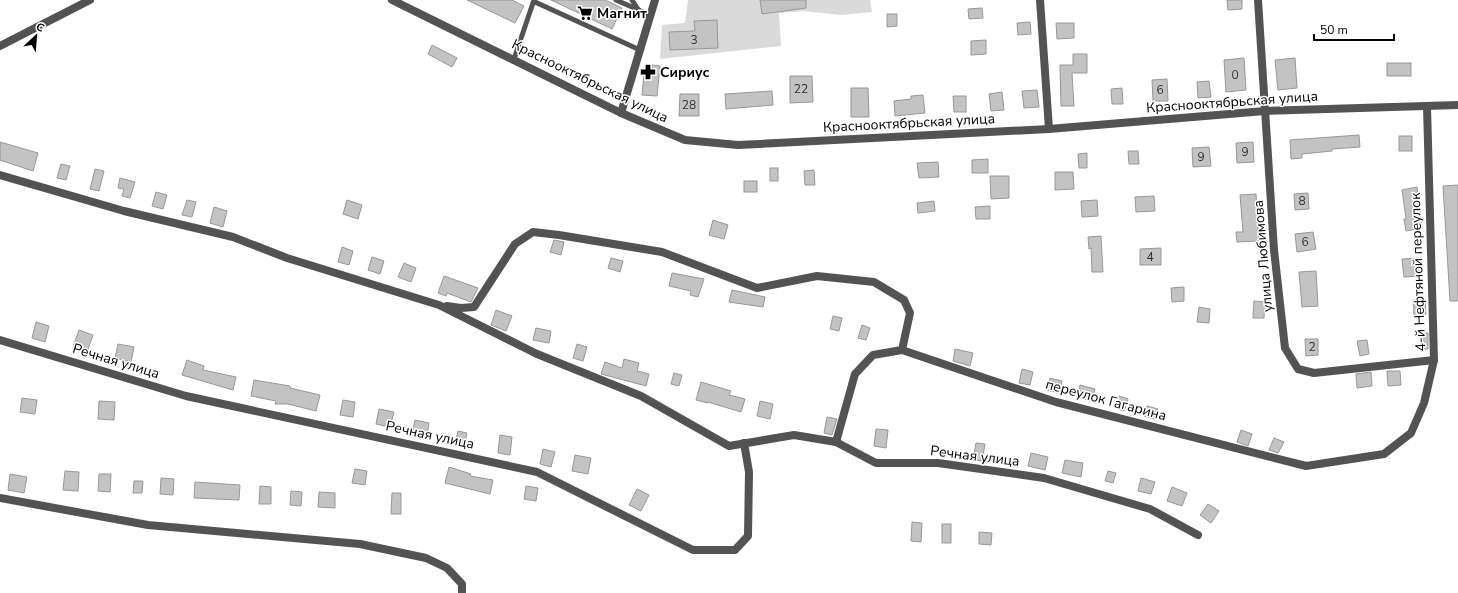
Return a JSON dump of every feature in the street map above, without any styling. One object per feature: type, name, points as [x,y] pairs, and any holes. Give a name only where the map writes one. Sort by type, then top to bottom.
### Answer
[{"type":"street","points":[[0,46],[90,0]]},
{"type":"street","name":"Краснооктябрьская улица","points":[[392,0],[621,112],[685,140],[738,145],[1049,129],[1265,111],[1458,105]]},
{"type":"street","points":[[621,112],[655,0]]},
{"type":"street","points":[[1040,0],[1049,129]]},
{"type":"street","name":"улица Любимова","points":[[1258,0],[1274,250],[1285,348],[1298,369],[1314,373],[1434,360]]},
{"type":"street","name":"4-й Нефтяной переулок","points":[[1411,433],[1424,403],[1434,360],[1427,107]]},
{"type":"street","name":"Речная улица","points":[[0,175],[124,211],[233,237],[287,258],[439,305],[537,354],[641,396],[729,446],[794,435],[836,442],[876,463],[938,463],[1044,478],[1150,509],[1198,535]]},
{"type":"street","points":[[439,305],[461,308],[474,307],[515,244],[534,232],[559,234],[662,252],[757,288],[816,276],[874,282],[904,300],[910,312],[902,350],[873,355],[855,374],[836,442]]},
{"type":"street","name":"Речная улица","points":[[0,340],[186,396],[537,472],[693,550],[735,550],[748,536],[749,472],[744,443]]},
{"type":"street","name":"переулок Гагарина","points":[[902,350],[1056,402],[1306,466],[1384,454],[1411,433]]},
{"type":"street","points":[[0,498],[148,525],[360,544],[426,558],[448,568],[462,584],[462,593]]},
{"type":"lane","points":[[616,0],[650,15]]},
{"type":"lane","points":[[632,0],[639,11]]},
{"type":"lane","points":[[514,60],[534,1],[640,50]]},
{"type":"shaded area","points":[[688,0],[870,0],[872,12],[840,15],[804,11],[779,13],[781,46],[660,59],[662,25],[685,23]]},
{"type":"building","points":[[467,0],[512,0],[524,6],[515,23]]},
{"type":"building","points":[[551,0],[605,0],[622,8],[612,29]]},
{"type":"building","points":[[760,0],[806,0],[806,8],[762,14]]},
{"type":"building","points":[[1227,0],[1242,0],[1242,9],[1228,10]]},
{"type":"building","points":[[982,8],[983,18],[969,19],[968,9]]},
{"type":"building","points":[[887,14],[897,14],[897,26],[887,27]]},
{"type":"building","points":[[717,20],[718,48],[670,50],[669,32],[695,31],[694,21]]},
{"type":"building","points":[[1030,22],[1031,34],[1018,35],[1017,23]]},
{"type":"building","points":[[1056,23],[1074,23],[1074,38],[1057,39]]},
{"type":"building","points":[[986,40],[986,54],[971,55],[971,41]]},
{"type":"building","points":[[432,45],[457,58],[452,67],[428,54]]},
{"type":"building","points":[[1073,54],[1087,54],[1087,73],[1072,73],[1074,106],[1061,106],[1060,65],[1073,65]]},
{"type":"building","points":[[1244,58],[1246,90],[1226,92],[1224,60]]},
{"type":"building","points":[[1295,58],[1297,88],[1278,90],[1275,60]]},
{"type":"building","points":[[1387,63],[1411,63],[1411,76],[1387,76]]},
{"type":"building","points":[[645,64],[660,66],[657,96],[642,95]]},
{"type":"building","points":[[790,76],[812,76],[813,102],[790,103]]},
{"type":"building","points":[[1167,79],[1168,101],[1153,101],[1152,80]]},
{"type":"building","points":[[1209,81],[1211,97],[1198,98],[1197,82]]},
{"type":"building","points":[[851,88],[868,88],[869,117],[851,117]]},
{"type":"building","points":[[1122,88],[1123,104],[1112,104],[1111,89]]},
{"type":"building","points":[[1037,90],[1039,107],[1024,108],[1022,91]]},
{"type":"building","points":[[772,91],[773,105],[726,109],[725,94]]},
{"type":"building","points":[[1002,92],[1004,110],[991,111],[989,94]]},
{"type":"building","points":[[680,94],[699,94],[699,116],[679,116]]},
{"type":"building","points":[[923,95],[925,113],[895,116],[894,101],[911,99],[911,96]]},
{"type":"building","points":[[953,96],[966,96],[966,112],[954,112]]},
{"type":"building","points":[[1359,135],[1360,147],[1332,149],[1332,151],[1302,154],[1302,158],[1291,159],[1290,140]]},
{"type":"building","points":[[1399,136],[1412,136],[1412,151],[1399,151]]},
{"type":"building","points":[[0,142],[38,153],[33,171],[0,160]]},
{"type":"building","points":[[1253,142],[1254,162],[1237,163],[1236,143]]},
{"type":"building","points":[[1209,147],[1211,166],[1193,167],[1192,148]]},
{"type":"building","points":[[1128,151],[1138,151],[1139,164],[1129,164]]},
{"type":"building","points":[[1087,153],[1087,168],[1079,168],[1078,154]]},
{"type":"building","points":[[988,159],[988,173],[972,173],[972,160]]},
{"type":"building","points":[[938,162],[939,177],[919,178],[917,163]]},
{"type":"building","points":[[61,164],[70,166],[66,180],[57,178]]},
{"type":"building","points":[[770,168],[778,168],[778,181],[770,181]]},
{"type":"building","points":[[95,169],[104,171],[99,191],[90,189]]},
{"type":"building","points":[[814,170],[815,185],[805,185],[804,171]]},
{"type":"building","points":[[1055,172],[1073,172],[1074,189],[1055,190]]},
{"type":"building","points":[[990,176],[1009,176],[1009,198],[991,199]]},
{"type":"building","points":[[120,178],[135,182],[130,198],[122,196],[124,189],[118,188]]},
{"type":"building","points":[[744,181],[757,181],[757,192],[744,192]]},
{"type":"building","points":[[1458,185],[1458,301],[1450,301],[1443,186]]},
{"type":"building","points":[[1417,187],[1422,228],[1406,231],[1402,190]]},
{"type":"building","points":[[156,192],[167,195],[163,209],[152,206]]},
{"type":"building","points":[[1308,193],[1309,209],[1295,210],[1294,194]]},
{"type":"building","points":[[1256,194],[1259,241],[1237,242],[1236,232],[1243,232],[1240,195]]},
{"type":"building","points":[[1154,196],[1155,211],[1136,212],[1135,197]]},
{"type":"building","points":[[187,200],[196,202],[192,217],[182,215]]},
{"type":"building","points":[[347,200],[362,205],[358,219],[343,214]]},
{"type":"building","points":[[1097,200],[1098,216],[1082,217],[1081,201]]},
{"type":"building","points":[[934,201],[935,211],[918,213],[917,203]]},
{"type":"building","points":[[990,206],[990,219],[976,219],[975,207]]},
{"type":"building","points":[[214,207],[227,211],[223,227],[210,223]]},
{"type":"building","points":[[713,220],[728,225],[724,239],[709,235]]},
{"type":"building","points":[[1313,232],[1316,249],[1297,252],[1295,234]]},
{"type":"building","points":[[1101,236],[1103,272],[1092,272],[1091,248],[1089,249],[1088,237]]},
{"type":"building","points":[[554,240],[564,242],[561,255],[550,252]]},
{"type":"building","points":[[342,247],[353,251],[349,265],[338,262]]},
{"type":"building","points":[[1161,248],[1161,265],[1140,265],[1140,249]]},
{"type":"building","points":[[372,257],[384,261],[380,274],[368,270]]},
{"type":"building","points":[[611,258],[623,261],[620,272],[608,268]]},
{"type":"building","points":[[1421,258],[1422,276],[1404,277],[1402,259]]},
{"type":"building","points":[[404,263],[416,268],[411,282],[398,277]]},
{"type":"building","points":[[1316,271],[1318,306],[1302,307],[1299,272]]},
{"type":"building","points":[[672,273],[704,279],[698,297],[690,295],[691,291],[669,286]]},
{"type":"building","points":[[444,276],[478,288],[471,302],[447,293],[446,296],[438,293]]},
{"type":"building","points":[[1184,287],[1184,301],[1172,302],[1171,288]]},
{"type":"building","points":[[732,290],[765,297],[763,307],[729,302]]},
{"type":"building","points":[[1425,299],[1426,314],[1414,316],[1413,300]]},
{"type":"building","points":[[1254,301],[1265,302],[1264,318],[1253,318]]},
{"type":"building","points":[[1199,307],[1210,309],[1209,323],[1197,322]]},
{"type":"building","points":[[496,310],[512,316],[506,331],[491,325]]},
{"type":"building","points":[[833,316],[842,318],[839,331],[830,329]]},
{"type":"building","points":[[36,322],[49,326],[45,342],[32,338]]},
{"type":"building","points":[[862,325],[870,328],[866,340],[858,338]]},
{"type":"building","points":[[536,328],[551,331],[549,343],[533,340]]},
{"type":"building","points":[[79,330],[93,335],[87,352],[73,347]]},
{"type":"building","points":[[1420,333],[1428,333],[1428,349],[1421,349]]},
{"type":"building","points":[[1305,339],[1318,339],[1318,355],[1306,356]]},
{"type":"building","points":[[1367,340],[1369,354],[1360,356],[1357,341]]},
{"type":"building","points":[[118,344],[134,347],[131,362],[115,358]]},
{"type":"building","points":[[577,344],[587,347],[583,361],[573,358]]},
{"type":"building","points":[[955,349],[973,353],[970,366],[953,361]]},
{"type":"building","points":[[624,359],[639,363],[637,371],[649,374],[646,386],[601,374],[605,362],[622,368]]},
{"type":"building","points":[[187,360],[204,366],[203,370],[236,377],[233,390],[182,375]]},
{"type":"building","points":[[1022,369],[1033,372],[1030,385],[1019,383]]},
{"type":"building","points":[[1387,371],[1400,371],[1401,385],[1388,386]]},
{"type":"building","points":[[1371,372],[1372,386],[1357,388],[1356,374]]},
{"type":"building","points":[[674,373],[682,375],[679,386],[671,384]]},
{"type":"building","points":[[1050,378],[1062,381],[1059,393],[1047,390]]},
{"type":"building","points":[[254,380],[290,386],[290,388],[320,395],[316,411],[288,404],[275,404],[276,401],[251,396]]},
{"type":"building","points":[[701,382],[731,391],[729,395],[745,399],[741,412],[696,400]]},
{"type":"building","points":[[1080,385],[1095,389],[1092,401],[1077,397]]},
{"type":"building","points":[[1119,396],[1128,399],[1124,411],[1115,408]]},
{"type":"building","points":[[22,398],[37,400],[35,414],[20,412]]},
{"type":"building","points":[[343,400],[355,402],[353,417],[340,415]]},
{"type":"building","points":[[99,401],[115,402],[114,420],[98,419]]},
{"type":"building","points":[[760,401],[773,404],[770,419],[757,416]]},
{"type":"building","points":[[1147,406],[1158,409],[1155,419],[1144,416]]},
{"type":"building","points":[[379,409],[394,412],[390,427],[376,424]]},
{"type":"building","points":[[827,417],[837,419],[832,435],[824,433]]},
{"type":"building","points":[[415,420],[429,423],[427,436],[412,434]]},
{"type":"building","points":[[876,429],[888,430],[886,448],[874,446]]},
{"type":"building","points":[[1241,430],[1252,434],[1248,446],[1237,442]]},
{"type":"building","points":[[458,431],[467,433],[464,446],[455,444]]},
{"type":"building","points":[[500,435],[512,437],[510,455],[498,453]]},
{"type":"building","points":[[1274,438],[1284,442],[1278,453],[1269,450]]},
{"type":"building","points":[[976,443],[985,444],[982,461],[973,460]]},
{"type":"building","points":[[543,449],[555,452],[551,467],[540,464]]},
{"type":"building","points":[[1031,453],[1048,457],[1045,470],[1028,466]]},
{"type":"building","points":[[575,455],[591,458],[588,474],[572,471]]},
{"type":"building","points":[[1065,460],[1083,463],[1081,477],[1062,473]]},
{"type":"building","points":[[449,467],[471,474],[470,476],[493,480],[490,494],[445,483]]},
{"type":"building","points":[[355,469],[367,471],[365,485],[352,483]]},
{"type":"building","points":[[65,471],[79,472],[78,491],[63,490]]},
{"type":"building","points":[[1108,471],[1116,473],[1113,483],[1105,481]]},
{"type":"building","points":[[10,474],[27,477],[24,493],[8,490]]},
{"type":"building","points":[[99,474],[111,474],[110,492],[98,491]]},
{"type":"building","points":[[161,478],[174,479],[173,495],[160,494]]},
{"type":"building","points":[[1141,478],[1155,482],[1151,494],[1138,491]]},
{"type":"building","points":[[134,481],[143,481],[142,493],[133,493]]},
{"type":"building","points":[[195,482],[240,485],[239,500],[194,498]]},
{"type":"building","points":[[260,486],[271,487],[271,504],[259,504]]},
{"type":"building","points":[[526,486],[538,488],[536,501],[524,499]]},
{"type":"building","points":[[1172,487],[1187,493],[1182,506],[1167,501]]},
{"type":"building","points":[[637,489],[649,495],[641,511],[629,505]]},
{"type":"building","points":[[291,491],[302,492],[301,506],[290,505]]},
{"type":"building","points":[[319,492],[335,493],[335,508],[318,507]]},
{"type":"building","points":[[392,493],[401,493],[401,514],[391,514]]},
{"type":"building","points":[[1208,504],[1219,511],[1211,523],[1200,515]]},
{"type":"building","points":[[912,522],[922,523],[921,542],[911,541]]},
{"type":"building","points":[[942,524],[951,524],[951,543],[942,543]]},
{"type":"building","points":[[979,532],[992,533],[991,545],[979,544]]},
{"type":"place","name":"Магнит","points":[[585,13]]},
{"type":"place","name":"Сириус","points":[[648,72]]}]
